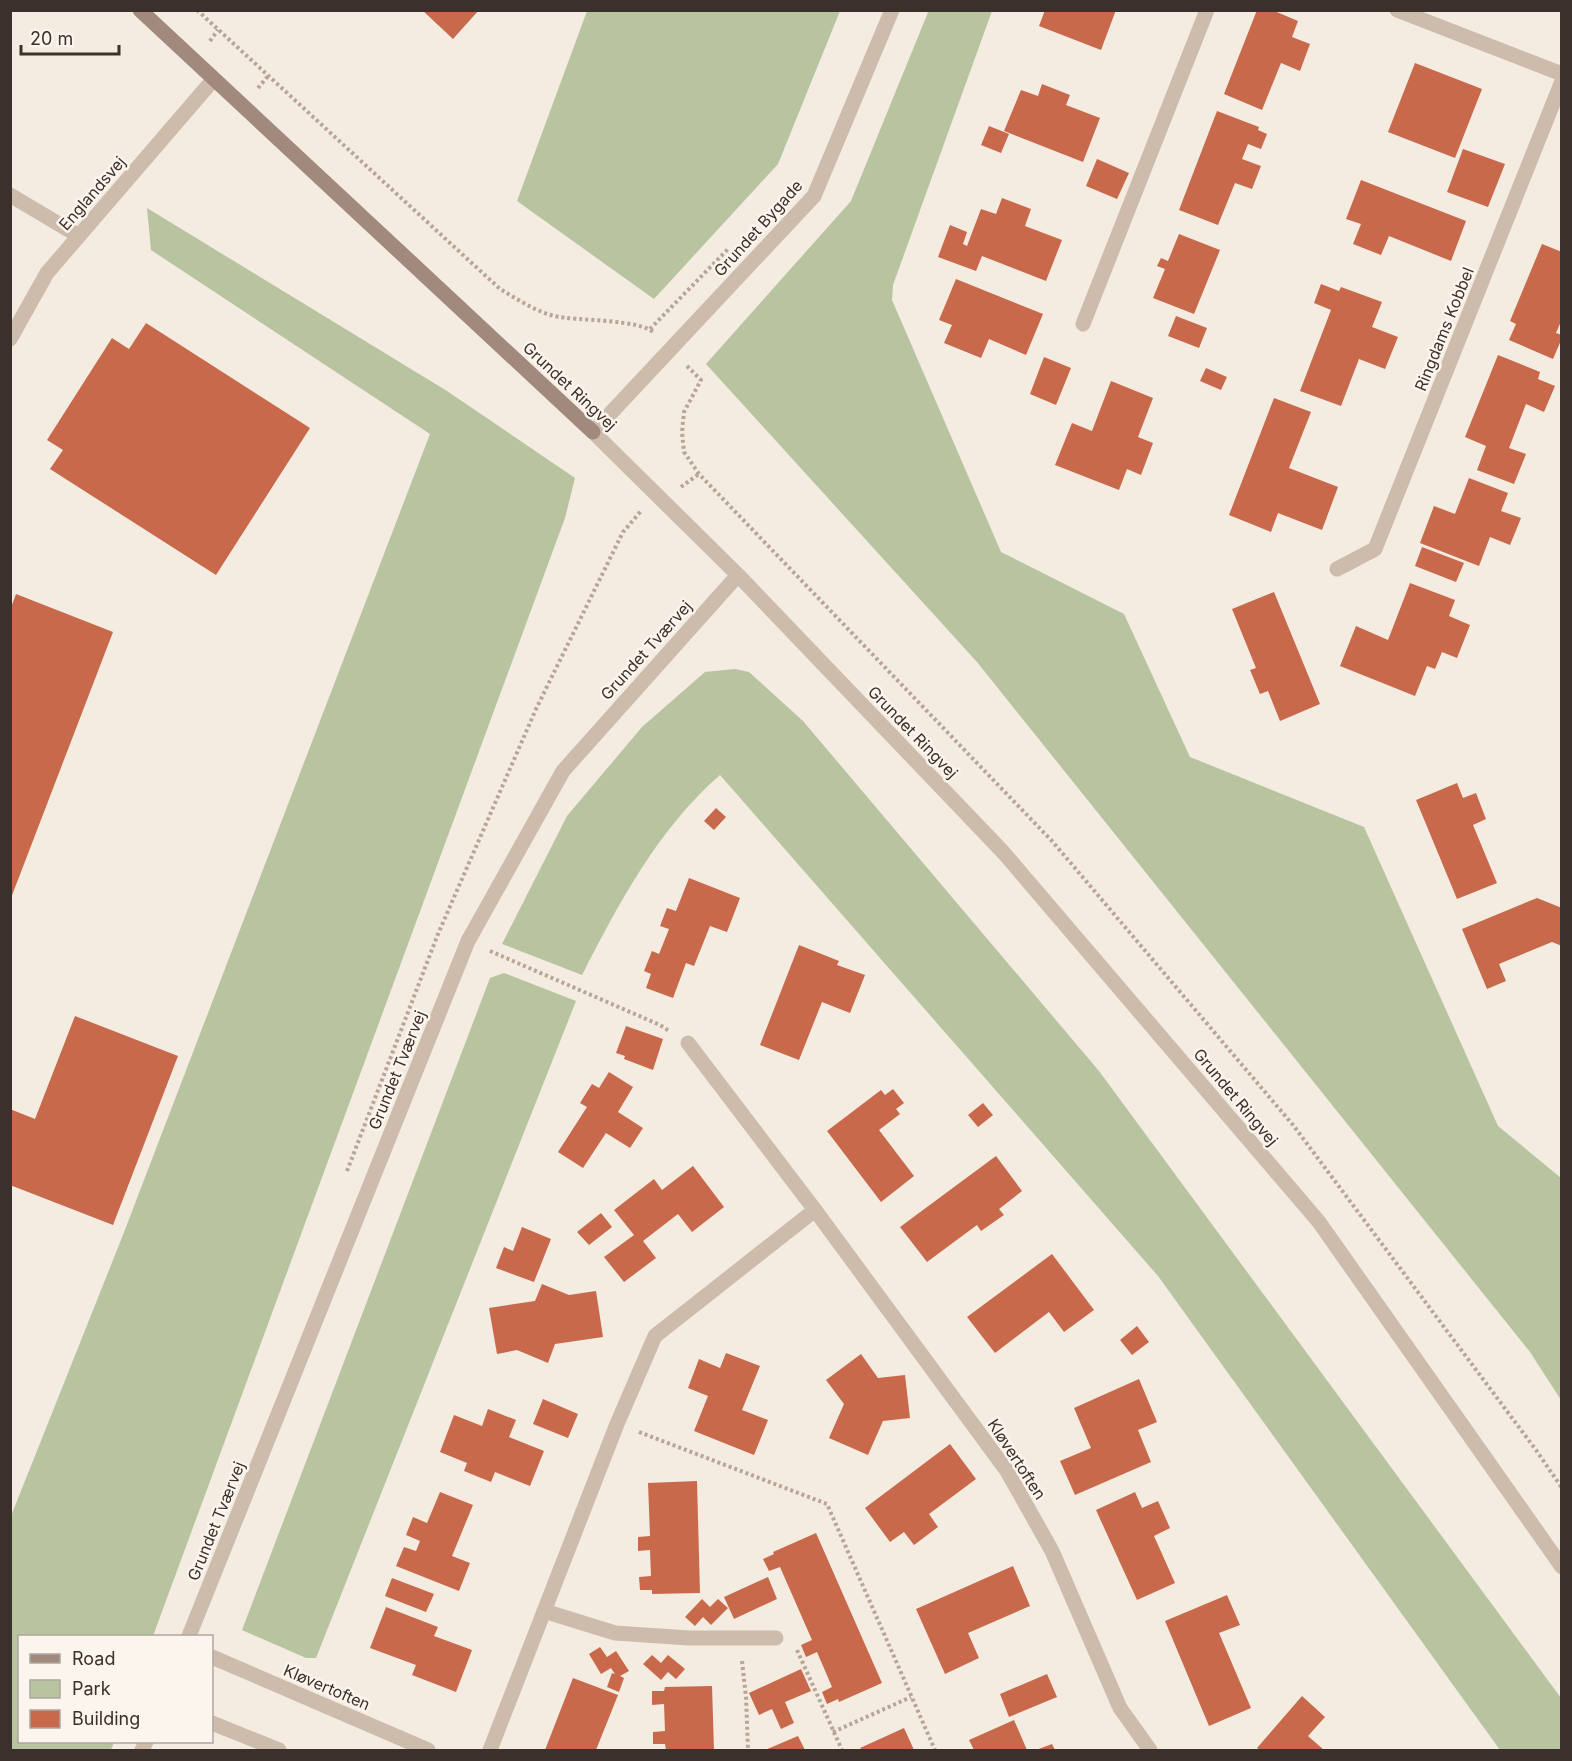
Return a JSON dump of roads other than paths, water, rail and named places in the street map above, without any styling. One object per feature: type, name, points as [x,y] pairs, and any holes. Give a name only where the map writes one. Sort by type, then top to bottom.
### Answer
[{"type":"street","name":"Grundet Ringvej","points":[[140,10],[593,432],[738,575],[1003,852],[1319,1222],[1562,1567]]},
{"type":"street","name":"Grundet Bygade","points":[[593,432],[814,196],[892,10]]},
{"type":"street","points":[[1083,324],[1207,10]]},
{"type":"street","points":[[1399,11],[1562,74]]},
{"type":"street","name":"Englandsvej","points":[[10,339],[47,273],[213,80]]},
{"type":"street","name":"Ringdams Kobbel","points":[[1337,569],[1375,549],[1562,81]]},
{"type":"street","points":[[10,195],[79,236]]},
{"type":"street","name":"Grundet Tværvej","points":[[189,1635],[468,941],[563,771],[738,575]]},
{"type":"street","name":"Kløvertoften","points":[[688,1043],[815,1210],[1007,1471],[1052,1551],[1120,1708],[1150,1750]]},
{"type":"street","points":[[490,1750],[617,1424],[655,1336],[815,1210]]},
{"type":"street","points":[[544,1611],[615,1634],[689,1638],[776,1638]]},
{"type":"street","name":"Kløvertoften","points":[[213,1657],[428,1750]]},
{"type":"street","points":[[213,1723],[279,1750]]}]
